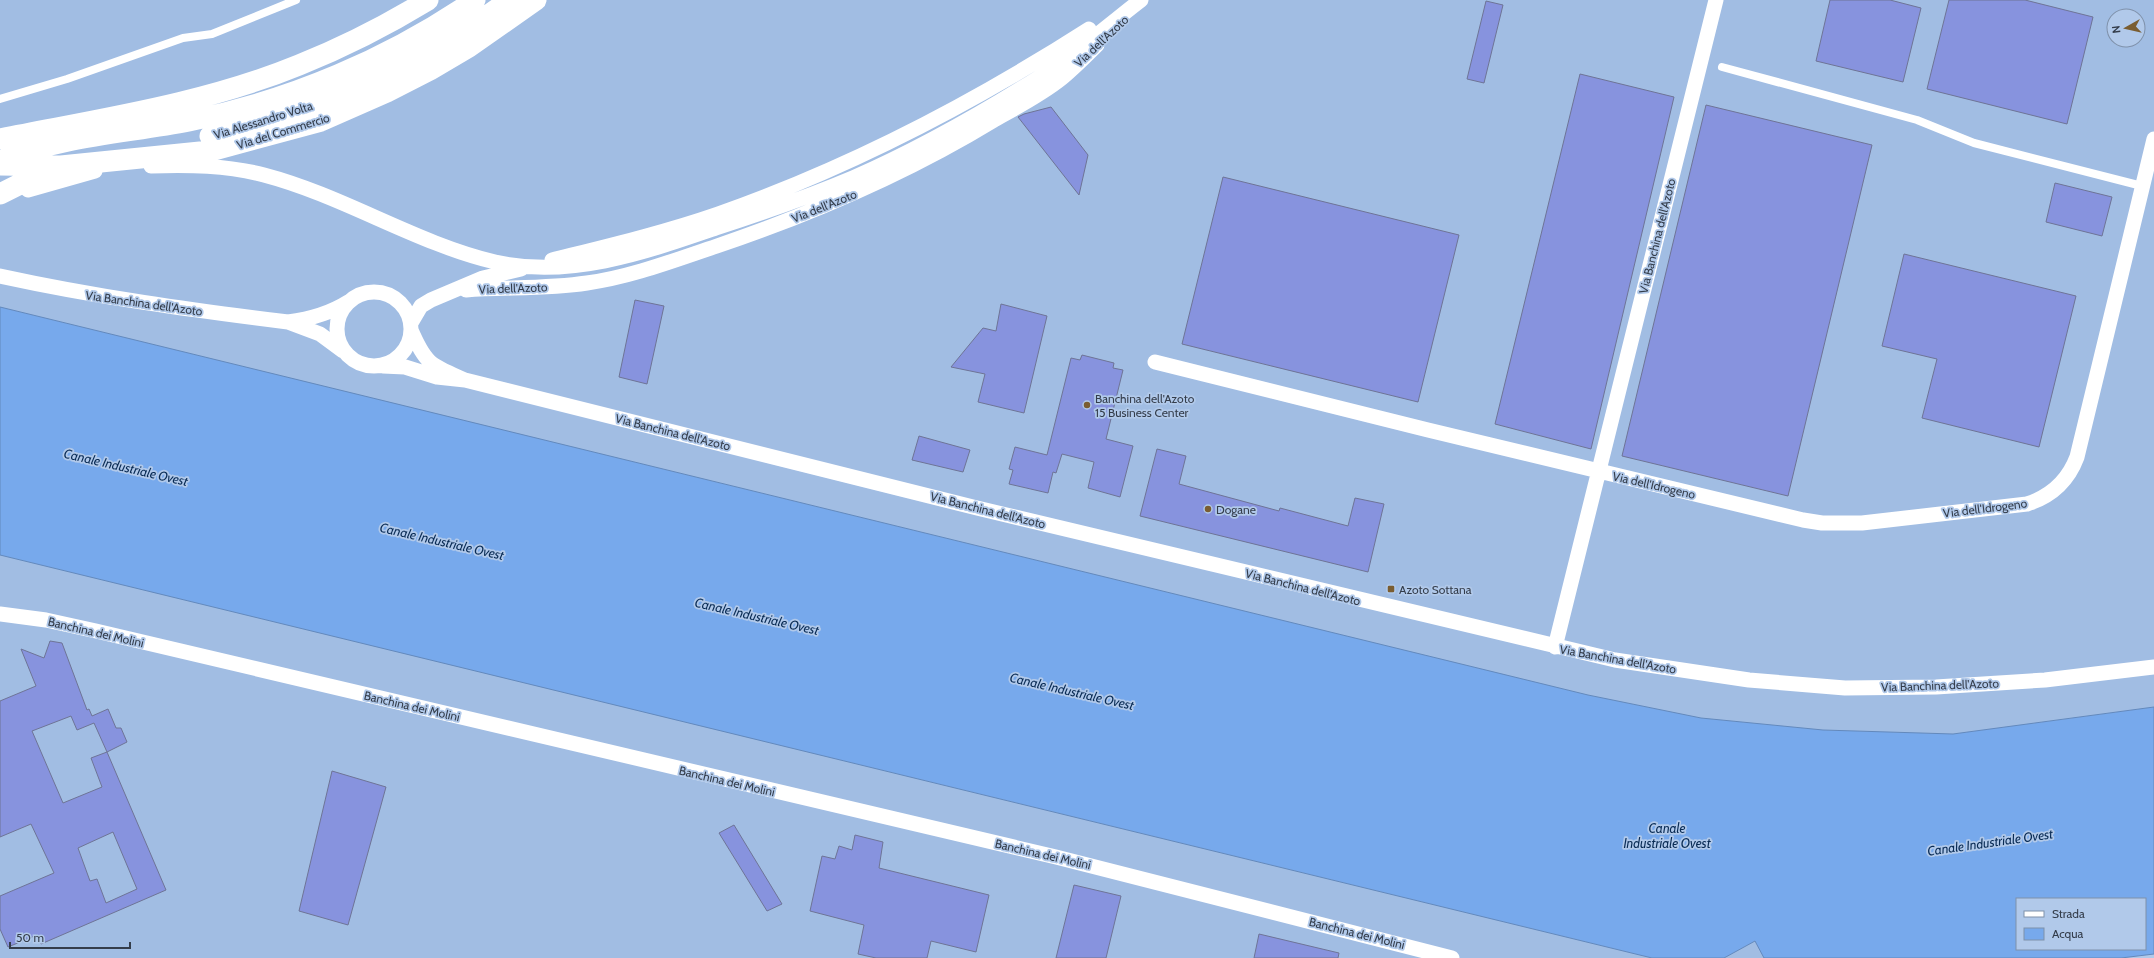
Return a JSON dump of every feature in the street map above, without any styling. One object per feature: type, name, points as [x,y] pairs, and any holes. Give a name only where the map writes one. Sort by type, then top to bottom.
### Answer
[{"type":"street","points":[[0,139],[179,102],[298,66],[348,44],[428,0]]},
{"type":"street","name":"Via Alessandro Volta","points":[[0,161],[52,144],[182,122],[229,112],[304,88],[388,52],[419,35],[475,0]]},
{"type":"street","name":"Via Alessandro Volta","points":[[0,194],[34,177],[82,161],[230,132],[330,99],[403,65],[470,26],[509,0]]},
{"type":"street","name":"Via del Commercio","points":[[0,165],[61,166],[210,151],[321,121],[387,92],[430,70],[476,43],[536,0]]},
{"type":"street","name":"Via dell'Azoto","points":[[411,326],[421,306],[484,278],[667,231],[718,214],[839,166],[978,97],[1028,68],[1135,0]]},
{"type":"street","name":"Via dell'Azoto","points":[[0,198],[106,168],[173,165],[227,168],[264,175],[308,189],[465,254],[518,266],[558,268],[598,262],[661,246],[770,210],[853,178],[945,132],[1044,74],[1141,0]]},
{"type":"street","name":"Via dell'Azoto","points":[[453,291],[556,286],[588,283],[617,277],[750,235],[856,194],[950,147],[1062,78],[1145,0]]},
{"type":"street","name":"Via Banchina dell'Azoto","points":[[1554,648],[1716,0]]},
{"type":"street","name":"Via dell'Idrogeno","points":[[1155,362],[1599,472],[1822,523],[1862,523],[2027,504],[2044,498],[2064,481],[2077,457],[2154,139]]},
{"type":"street","name":"Via Banchina dell'Azoto","points":[[0,276],[78,293],[160,306],[288,322]]},
{"type":"street","points":[[288,322],[322,315],[335,310],[363,294],[376,292],[388,295],[403,306],[422,354],[428,361],[436,367],[465,380]]},
{"type":"street","points":[[346,353],[340,343],[338,325],[344,308],[352,299]]},
{"type":"street","points":[[288,322],[320,334],[360,363],[378,366],[405,367],[437,377],[465,380]]},
{"type":"street","points":[[378,366],[389,363],[399,356],[407,347],[411,326]]},
{"type":"street","name":"Via Banchina dell'Azoto","points":[[465,380],[992,512],[1554,648],[1615,660],[1750,680],[1845,688],[1936,687],[2045,680],[2154,667]]},
{"type":"street","name":"Banchina dei Molini","points":[[0,614],[46,620],[96,631],[1056,857],[1452,958]]},
{"type":"lane","points":[[0,99],[68,79],[183,38],[212,34],[296,0]]},
{"type":"lane","points":[[1722,68],[1918,120],[1974,143],[2142,186]]},
{"type":"shaded area","points":[[0,0],[2154,0],[2154,707],[1953,734],[1823,730],[1701,718],[1588,695],[0,307]]},
{"type":"shaded area","points":[[0,555],[1652,958],[0,958]]},
{"type":"shaded area","points":[[1755,941],[1764,958],[1724,958]]},
{"type":"water","name":"Canale Industriale Ovest","points":[[0,307],[1588,695],[1701,718],[1823,730],[1953,734],[2154,707],[2154,954],[2121,958],[1764,958],[1755,941],[1724,958],[1652,958],[0,555]]},
{"type":"building","points":[[1830,0],[1890,0],[1921,8],[1903,82],[1816,61]]},
{"type":"building","points":[[1949,0],[2025,0],[2093,17],[2067,124],[1927,89]]},
{"type":"building","points":[[1486,1],[1503,5],[1484,83],[1467,79]]},
{"type":"building","points":[[1580,74],[1674,97],[1591,449],[1495,424]]},
{"type":"building","points":[[1706,105],[1872,145],[1788,496],[1622,456]]},
{"type":"building","points":[[1051,107],[1088,155],[1079,195],[1018,117]]},
{"type":"building","points":[[1223,177],[1459,235],[1418,402],[1182,344]]},
{"type":"building","points":[[2055,183],[2112,197],[2102,236],[2046,222]]},
{"type":"building","points":[[1904,254],[2076,296],[2039,447],[1922,418],[1937,359],[1882,346]]},
{"type":"building","points":[[635,300],[664,306],[647,384],[619,377]]},
{"type":"building","points":[[1001,304],[1047,316],[1024,413],[978,402],[985,374],[951,367],[983,328],[996,331]]},
{"type":"building","name":"Banchina dell'Azoto 15 Business Center","points":[[1082,355],[1114,363],[1113,368],[1123,370],[1106,439],[1133,446],[1120,497],[1088,488],[1094,462],[1062,454],[1056,473],[1053,472],[1048,493],[1009,484],[1013,470],[1009,469],[1015,447],[1047,455],[1071,358],[1080,360]]},
{"type":"building","points":[[919,436],[970,450],[963,472],[912,460]]},
{"type":"building","name":"Dogane","points":[[1157,449],[1186,456],[1179,484],[1279,511],[1280,508],[1348,526],[1355,498],[1384,504],[1368,572],[1140,516]]},
{"type":"building","points":[[50,641],[62,643],[87,710],[89,709],[92,716],[108,709],[116,728],[121,728],[127,742],[107,752],[166,890],[41,944],[37,935],[8,947],[0,929],[0,896],[54,873],[31,824],[0,837],[0,701],[36,686],[21,649],[44,658]],"holes":[[[71,716],[77,730],[94,723],[107,752],[91,758],[102,787],[63,803],[32,731]],[[113,832],[137,889],[106,903],[97,879],[90,881],[78,848]]]},
{"type":"building","points":[[332,771],[386,787],[348,925],[299,911]]},
{"type":"building","points":[[734,825],[782,904],[767,911],[719,833]]},
{"type":"building","points":[[855,835],[883,842],[879,868],[989,895],[976,952],[931,941],[927,958],[876,958],[858,954],[864,925],[810,911],[822,856],[835,859],[839,846],[852,850]]},
{"type":"building","points":[[1074,885],[1121,896],[1106,958],[1056,958]]},
{"type":"building","points":[[1259,934],[1339,953],[1338,958],[1254,958]]},
{"type":"place","name":"Banchina dell'Azoto 15 Business Center","points":[[1087,405]]},
{"type":"place","name":"Dogane","points":[[1208,509]]},
{"type":"place","name":"Azoto Sottana","points":[[1391,589]]}]
